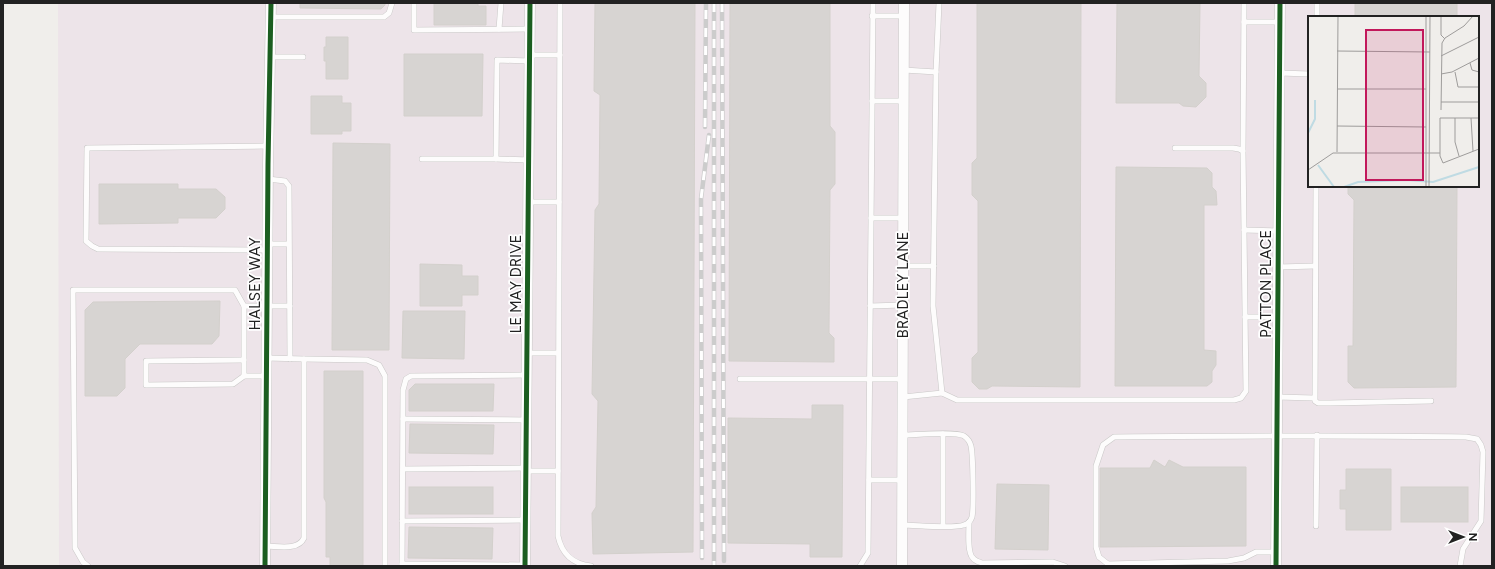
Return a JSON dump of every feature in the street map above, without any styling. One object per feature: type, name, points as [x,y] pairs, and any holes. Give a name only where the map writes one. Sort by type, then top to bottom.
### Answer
[{"type":"street","name":"HALSEY WAY","points":[[265,566],[268,146],[271,3]]},
{"type":"street","name":"LE MAY DRIVE","points":[[525,565],[530,3]]},
{"type":"street","name":"BRADLEY LANE","points":[[902,566],[904,3]]},
{"type":"street","name":"PATTON PLACE","points":[[1276,566],[1280,3]]},
{"type":"lane","points":[[271,17],[384,17],[389,13],[392,3]]},
{"type":"lane","points":[[414,3],[414,30],[530,30]]},
{"type":"lane","points":[[499,30],[501,3]]},
{"type":"lane","points":[[560,3],[558,536],[560,547],[575,562],[591,566]]},
{"type":"lane","points":[[860,566],[868,553],[873,3]]},
{"type":"lane","points":[[939,3],[936,72],[933,306],[942,393]]},
{"type":"lane","points":[[903,397],[942,393],[957,400],[1234,400],[1241,398],[1246,391],[1243,151],[1244,3]]},
{"type":"lane","points":[[1317,3],[1317,16]]},
{"type":"lane","points":[[872,16],[904,16]]},
{"type":"lane","points":[[1244,22],[1280,22]]},
{"type":"lane","points":[[496,160],[497,60],[560,55]]},
{"type":"lane","points":[[270,57],[303,57]]},
{"type":"lane","points":[[904,70],[936,72]]},
{"type":"lane","points":[[1280,73],[1308,74]]},
{"type":"lane","points":[[872,101],[904,101]]},
{"type":"lane","points":[[268,146],[87,148],[86,241],[98,249],[267,247],[288,244]]},
{"type":"lane","points":[[1175,148],[1233,148],[1243,151]]},
{"type":"lane","points":[[422,159],[529,160]]},
{"type":"lane","points":[[268,179],[285,181],[289,186],[288,244],[290,359]]},
{"type":"lane","points":[[1316,187],[1315,401],[1318,403],[1431,401]]},
{"type":"lane","points":[[528,202],[559,202]]},
{"type":"lane","points":[[871,218],[904,218]]},
{"type":"lane","points":[[1244,230],[1278,231]]},
{"type":"lane","points":[[904,266],[934,266]]},
{"type":"lane","points":[[1278,267],[1315,266]]},
{"type":"lane","points":[[88,566],[83,562],[75,548],[73,290],[235,290],[244,306],[244,376]]},
{"type":"lane","points":[[870,306],[903,305]]},
{"type":"lane","points":[[244,306],[290,306]]},
{"type":"lane","points":[[1245,317],[1278,318]]},
{"type":"lane","points":[[527,353],[558,353]]},
{"type":"lane","points":[[267,358],[367,360],[379,365],[385,376],[385,566]]},
{"type":"lane","points":[[265,546],[295,546],[302,543],[304,538],[304,359]]},
{"type":"lane","points":[[244,360],[146,361],[146,385],[232,384],[244,376],[267,376]]},
{"type":"lane","points":[[525,565],[402,565],[403,390],[406,379],[411,376],[527,375]]},
{"type":"lane","points":[[740,379],[903,379]]},
{"type":"lane","points":[[1278,397],[1314,398]]},
{"type":"lane","points":[[403,419],[527,420]]},
{"type":"lane","points":[[943,434],[943,526]]},
{"type":"lane","points":[[903,435],[958,434],[967,439],[971,446],[972,513],[969,522],[970,554],[974,560],[982,563],[1053,562],[1064,566]]},
{"type":"lane","points":[[1276,552],[1256,552],[1244,558],[1228,561],[1108,565],[1099,557],[1096,547],[1096,466],[1103,445],[1114,437],[1277,435],[1477,438],[1483,452],[1481,521],[1463,549],[1460,566]]},
{"type":"lane","points":[[1316,526],[1317,436]]},
{"type":"lane","points":[[403,469],[527,469],[558,471]]},
{"type":"lane","points":[[869,480],[902,480]]},
{"type":"lane","points":[[402,522],[526,520]]},
{"type":"lane","points":[[902,524],[943,526],[964,525],[969,522]]},
{"type":"shaded area","points":[[58,3],[1492,3],[1492,566],[59,566]]},
{"type":"building","points":[[300,3],[385,3],[385,5],[381,9],[300,8]]},
{"type":"building","points":[[434,3],[478,3],[478,6],[486,6],[486,25],[434,25]]},
{"type":"building","points":[[595,3],[695,3],[693,552],[593,554],[592,513],[596,507],[598,401],[592,394],[595,210],[599,204],[600,95],[594,91]]},
{"type":"building","points":[[730,3],[830,3],[830,126],[835,132],[835,184],[830,190],[829,333],[834,338],[834,362],[729,361]]},
{"type":"building","points":[[977,3],[1081,3],[1080,387],[992,386],[987,389],[979,389],[972,382],[972,358],[978,352],[978,201],[972,195],[972,163],[977,158]]},
{"type":"building","points":[[1117,3],[1200,3],[1199,76],[1206,83],[1206,97],[1196,107],[1183,106],[1179,103],[1116,103]]},
{"type":"building","points":[[1355,3],[1457,3],[1457,16],[1355,16]]},
{"type":"building","points":[[326,37],[348,37],[348,79],[326,79],[324,47],[326,47]]},
{"type":"building","points":[[404,54],[483,54],[482,116],[404,116]]},
{"type":"building","points":[[311,96],[342,96],[342,103],[351,103],[351,131],[342,131],[342,134],[311,134]]},
{"type":"building","points":[[333,143],[390,144],[389,350],[332,350]]},
{"type":"building","points":[[1116,167],[1207,168],[1212,173],[1212,187],[1216,191],[1217,205],[1204,205],[1204,350],[1216,351],[1216,365],[1212,371],[1212,382],[1207,386],[1115,386]]},
{"type":"building","points":[[99,184],[178,184],[178,189],[216,189],[225,197],[225,209],[216,218],[178,218],[178,223],[99,224]]},
{"type":"building","points":[[1348,187],[1457,187],[1456,387],[1354,388],[1348,382],[1348,346],[1353,346],[1354,200],[1348,194]]},
{"type":"building","points":[[420,264],[462,265],[462,276],[478,276],[478,295],[462,295],[462,306],[420,306]]},
{"type":"building","points":[[220,301],[219,336],[212,344],[140,344],[125,359],[125,388],[117,396],[85,396],[85,310],[93,302]]},
{"type":"building","points":[[403,311],[465,311],[464,359],[402,358]]},
{"type":"building","points":[[324,371],[363,371],[363,566],[330,566],[330,557],[326,557],[326,502],[324,498]]},
{"type":"building","points":[[415,384],[494,384],[493,411],[409,411],[409,390]]},
{"type":"building","points":[[812,405],[843,405],[842,557],[810,557],[810,544],[728,543],[728,418],[812,419]]},
{"type":"building","points":[[410,424],[494,425],[493,454],[409,453]]},
{"type":"building","points":[[1154,460],[1165,467],[1169,460],[1183,467],[1246,467],[1246,546],[1100,547],[1100,468],[1150,468]]},
{"type":"building","points":[[1346,469],[1391,469],[1391,530],[1346,530],[1346,509],[1340,509],[1340,490],[1346,490]]},
{"type":"building","points":[[997,484],[1049,485],[1048,550],[995,549]]},
{"type":"building","points":[[409,487],[493,487],[493,514],[409,514]]},
{"type":"building","points":[[1401,487],[1468,487],[1468,522],[1401,522]]},
{"type":"building","points":[[409,527],[493,528],[492,559],[408,558]]},
{"type":"railway","points":[[705,127],[706,3]]},
{"type":"railway","points":[[714,3],[714,566]]},
{"type":"railway","points":[[722,3],[724,561]]},
{"type":"railway","points":[[702,558],[701,199],[709,135]]},
{"type":"cycle path","points":[[265,566],[268,164],[271,3]]},
{"type":"cycle path","points":[[525,566],[530,3]]},
{"type":"cycle path","points":[[1276,566],[1280,3]]}]
